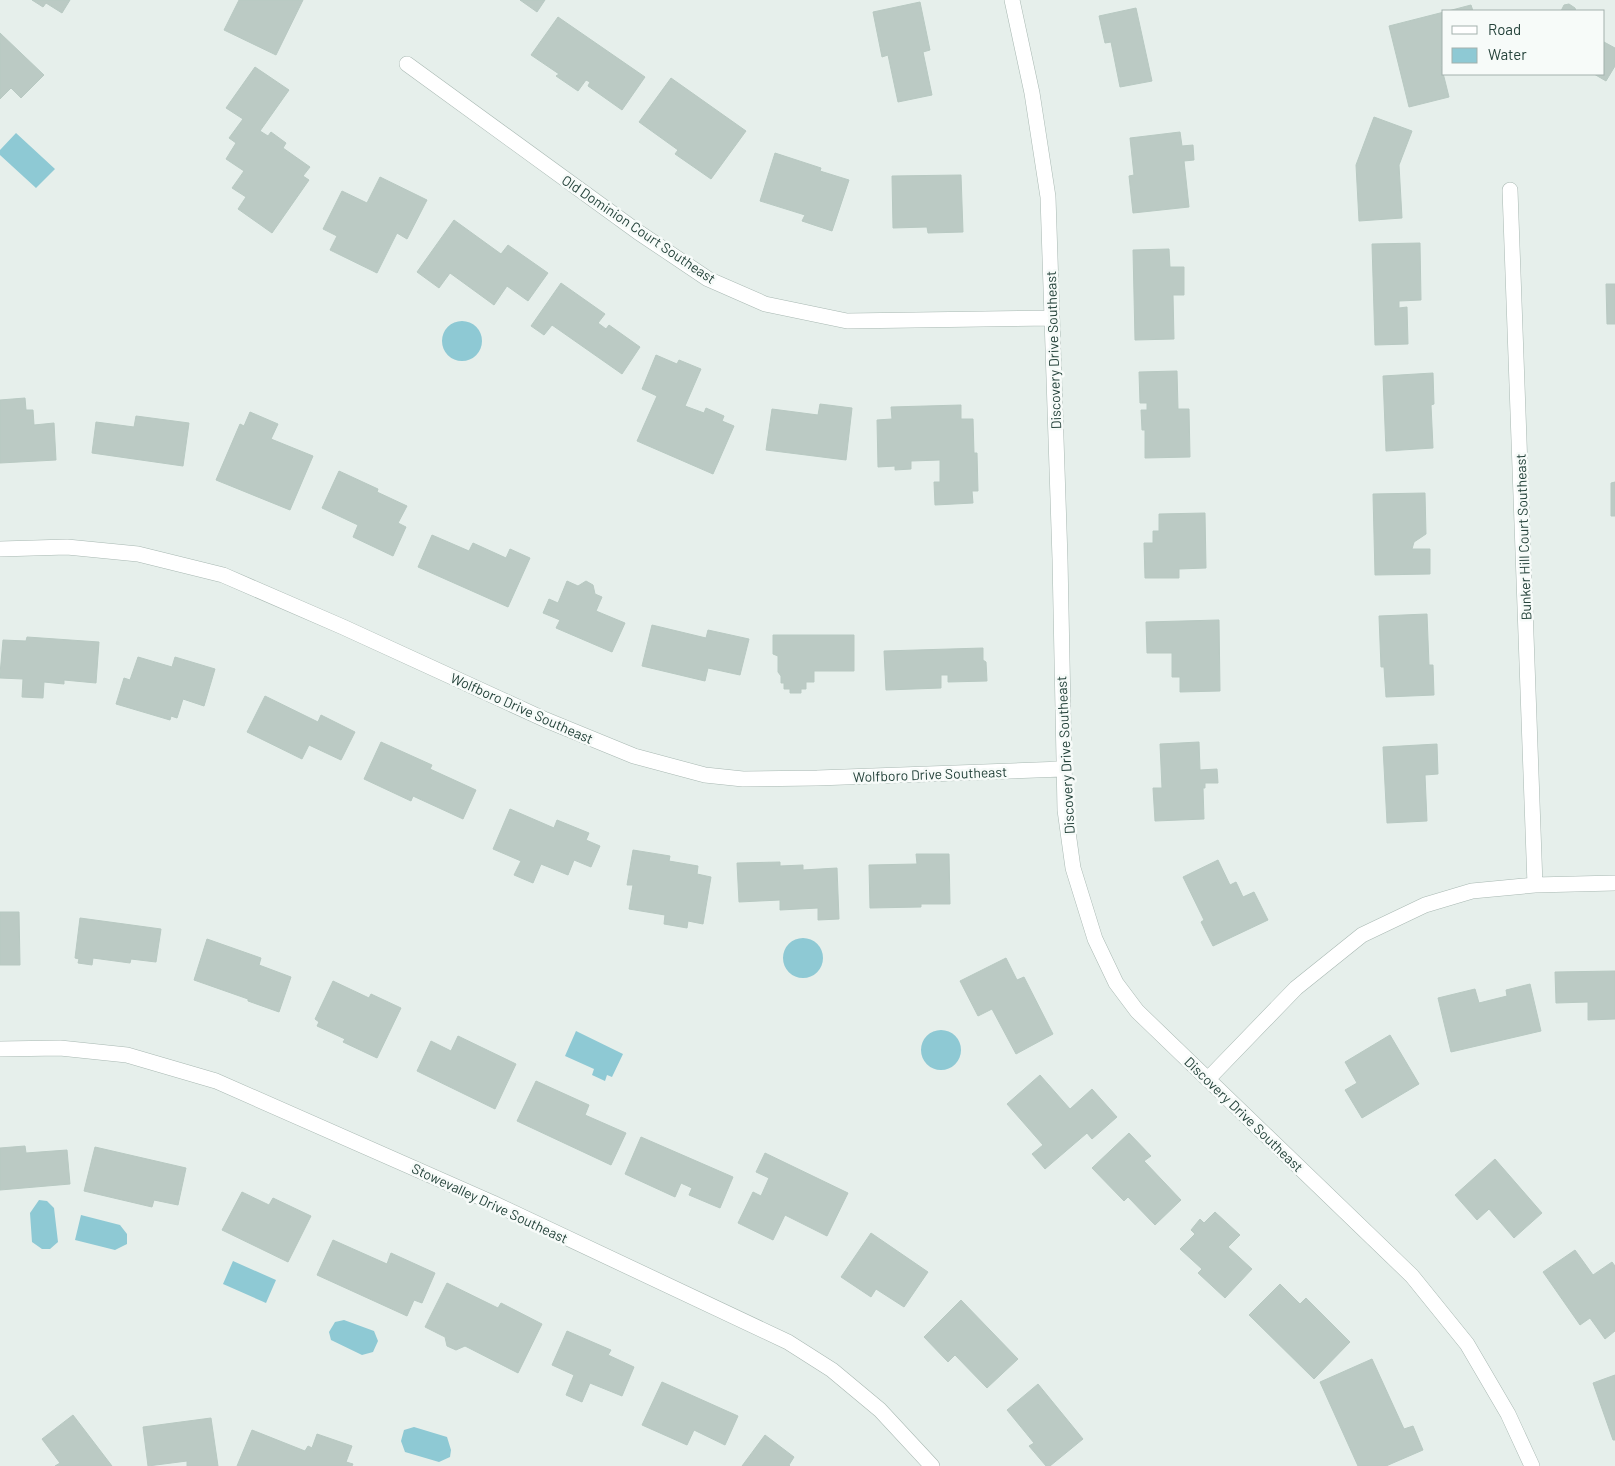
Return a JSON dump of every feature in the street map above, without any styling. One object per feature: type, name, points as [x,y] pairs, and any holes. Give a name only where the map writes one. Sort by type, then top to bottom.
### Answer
[{"type":"street","name":"Discovery Drive Southeast","points":[[1012,0],[1032,93],[1048,197],[1060,559],[1065,810],[1073,868],[1095,940],[1116,983],[1137,1011],[1412,1276],[1467,1344],[1508,1414],[1532,1466]]},
{"type":"street","name":"Old Dominion Court Southeast","points":[[407,64],[638,232],[708,279],[765,304],[847,321],[1052,318]]},
{"type":"street","name":"Bunker Hill Court Southeast","points":[[1510,190],[1535,884]]},
{"type":"street","name":"Wolfboro Drive Southeast","points":[[0,549],[67,547],[138,554],[223,575],[343,627],[546,720],[634,756],[705,775],[743,779],[817,778],[1063,769]]},
{"type":"street","points":[[1208,1079],[1296,988],[1362,934],[1424,905],[1472,891],[1535,884],[1615,883]]},
{"type":"street","name":"Stowevalley Drive Southeast","points":[[0,1049],[60,1048],[127,1055],[216,1081],[493,1202],[788,1342],[832,1370],[880,1410],[932,1466]]},
{"type":"water","points":[[16,133],[55,169],[36,188],[0,155],[0,150]]},
{"type":"water","points":[[458,321],[466,321],[473,324],[479,330],[482,341],[479,352],[473,358],[466,361],[458,361],[451,358],[445,352],[442,345],[442,337],[445,330],[451,324]]},
{"type":"water","points":[[803,938],[817,944],[823,958],[817,972],[803,978],[789,972],[783,958],[789,944]]},
{"type":"water","points":[[941,1030],[955,1036],[961,1050],[955,1064],[941,1070],[927,1064],[921,1050],[927,1036]]},
{"type":"water","points":[[576,1031],[623,1054],[612,1077],[607,1075],[605,1081],[592,1075],[594,1069],[565,1056]]},
{"type":"water","points":[[39,1200],[47,1201],[54,1208],[58,1242],[50,1249],[42,1249],[32,1242],[30,1213]]},
{"type":"water","points":[[81,1215],[120,1225],[127,1234],[127,1244],[115,1250],[75,1240]]},
{"type":"water","points":[[233,1261],[276,1280],[266,1303],[223,1284]]},
{"type":"water","points":[[344,1320],[374,1331],[378,1341],[373,1352],[362,1355],[331,1340],[329,1332],[335,1322]]},
{"type":"water","points":[[414,1427],[447,1437],[451,1450],[450,1457],[439,1462],[405,1452],[401,1441],[404,1430]]},
{"type":"building","points":[[32,0],[70,0],[62,13],[46,3],[43,7]]},
{"type":"building","points":[[239,0],[303,0],[276,55],[224,30]]},
{"type":"building","points":[[520,0],[545,0],[537,12]]},
{"type":"building","points":[[920,2],[930,50],[923,52],[932,95],[898,102],[888,55],[882,57],[873,12]]},
{"type":"building","points":[[1569,4],[1576,10],[1562,10],[1564,5]]},
{"type":"building","points":[[1471,5],[1473,10],[1452,10]]},
{"type":"building","points":[[1136,8],[1152,81],[1120,87],[1111,42],[1105,43],[1099,16]]},
{"type":"building","points":[[1442,13],[1441,65],[1449,97],[1409,107],[1389,26]]},
{"type":"building","points":[[558,17],[645,77],[622,110],[588,86],[590,82],[586,80],[578,91],[556,76],[559,74],[531,55]]},
{"type":"building","points":[[0,33],[44,75],[21,98],[11,88],[0,99]]},
{"type":"building","points":[[1605,43],[1615,48],[1615,66],[1606,81],[1596,75],[1605,75]]},
{"type":"building","points":[[255,67],[289,90],[260,131],[268,136],[271,132],[286,143],[283,148],[310,167],[303,176],[309,180],[272,233],[238,209],[246,197],[232,188],[244,171],[226,159],[236,143],[229,138],[243,119],[226,108]]},
{"type":"building","points":[[671,78],[746,131],[711,179],[675,154],[678,150],[639,122]]},
{"type":"building","points":[[1374,117],[1412,131],[1399,165],[1402,218],[1359,221],[1356,165]]},
{"type":"building","points":[[1180,132],[1182,146],[1193,145],[1194,160],[1184,161],[1189,207],[1133,213],[1129,176],[1134,175],[1130,138]]},
{"type":"building","points":[[775,153],[821,168],[820,171],[849,180],[832,231],[802,221],[805,215],[760,201]]},
{"type":"building","points":[[961,175],[963,232],[928,233],[927,227],[893,228],[892,176]]},
{"type":"building","points":[[380,177],[427,200],[407,239],[397,233],[377,273],[330,250],[337,236],[323,229],[342,191],[367,203]]},
{"type":"building","points":[[454,220],[501,254],[508,245],[548,273],[528,301],[507,286],[494,305],[450,273],[439,288],[417,272]]},
{"type":"building","points":[[1420,243],[1421,300],[1399,301],[1399,308],[1407,307],[1408,344],[1375,345],[1372,244]]},
{"type":"building","points":[[1169,249],[1170,267],[1184,267],[1184,295],[1173,295],[1174,339],[1135,340],[1133,250]]},
{"type":"building","points":[[561,283],[605,314],[598,323],[606,329],[609,325],[640,347],[622,374],[552,325],[544,335],[531,326]]},
{"type":"building","points":[[1606,284],[1615,284],[1615,324],[1607,324]]},
{"type":"building","points":[[656,355],[677,364],[679,360],[701,369],[685,406],[704,413],[706,408],[724,416],[722,421],[734,426],[713,474],[637,441],[657,396],[642,389]]},
{"type":"building","points":[[1177,371],[1178,409],[1189,409],[1190,457],[1145,458],[1145,430],[1142,430],[1141,410],[1147,410],[1147,403],[1140,403],[1139,372]]},
{"type":"building","points":[[1433,373],[1434,404],[1431,405],[1433,448],[1386,451],[1383,376]]},
{"type":"building","points":[[25,398],[26,410],[33,410],[34,425],[54,423],[56,460],[0,463],[0,400]]},
{"type":"building","points":[[820,404],[852,408],[846,460],[766,450],[772,409],[818,415]]},
{"type":"building","points":[[961,405],[961,419],[973,419],[974,453],[977,453],[978,491],[972,491],[973,503],[935,505],[934,482],[940,482],[940,460],[911,461],[911,469],[895,470],[895,466],[878,467],[877,420],[892,419],[891,407]]},
{"type":"building","points":[[250,412],[278,424],[271,439],[313,456],[290,510],[216,480],[240,424],[244,426]]},
{"type":"building","points":[[136,416],[189,423],[183,466],[92,453],[96,422],[134,427]]},
{"type":"building","points":[[339,471],[378,489],[377,492],[407,506],[398,523],[406,527],[393,556],[353,537],[358,525],[322,508]]},
{"type":"building","points":[[1615,482],[1615,516],[1611,516],[1611,483]]},
{"type":"building","points":[[1425,493],[1426,534],[1414,542],[1412,549],[1430,549],[1430,574],[1375,575],[1373,494]]},
{"type":"building","points":[[1205,513],[1206,568],[1179,569],[1179,578],[1145,578],[1144,543],[1153,543],[1153,531],[1159,531],[1159,514]]},
{"type":"building","points":[[432,535],[469,551],[473,543],[506,558],[510,549],[530,558],[508,607],[418,567]]},
{"type":"building","points":[[567,581],[578,586],[586,581],[593,585],[595,594],[602,597],[596,611],[625,623],[612,652],[556,628],[560,620],[543,613],[549,599],[558,603]]},
{"type":"building","points":[[1427,614],[1429,665],[1433,665],[1434,695],[1386,697],[1384,667],[1381,667],[1379,616]]},
{"type":"building","points":[[1219,620],[1220,691],[1180,692],[1180,677],[1172,677],[1172,653],[1147,653],[1146,622]]},
{"type":"building","points":[[652,625],[706,638],[708,630],[749,639],[740,675],[708,668],[705,681],[642,666]]},
{"type":"building","points":[[773,635],[854,635],[854,671],[814,671],[814,682],[806,682],[806,689],[801,689],[801,693],[790,693],[790,689],[784,689],[784,683],[781,683],[781,676],[778,672],[778,656],[773,654]]},
{"type":"building","points":[[27,637],[99,642],[96,683],[64,680],[64,684],[44,682],[43,698],[22,697],[23,679],[0,678],[0,674],[3,640],[26,641]]},
{"type":"building","points":[[983,648],[987,681],[948,682],[948,675],[941,675],[941,688],[886,690],[884,651]]},
{"type":"building","points":[[138,657],[172,667],[175,657],[215,669],[204,706],[183,699],[177,718],[171,716],[170,720],[116,704],[124,678],[130,680]]},
{"type":"building","points":[[265,696],[318,722],[321,715],[355,732],[341,760],[309,745],[302,759],[247,732]]},
{"type":"building","points":[[381,742],[432,765],[430,769],[476,790],[463,819],[413,796],[411,801],[364,779]]},
{"type":"building","points":[[1199,742],[1200,770],[1217,769],[1218,783],[1205,783],[1205,788],[1203,788],[1204,819],[1155,821],[1153,788],[1162,788],[1160,744]]},
{"type":"building","points":[[1437,744],[1438,774],[1425,775],[1427,821],[1387,823],[1383,747]]},
{"type":"building","points":[[510,809],[554,828],[557,820],[589,833],[586,840],[600,846],[591,867],[574,860],[568,875],[541,864],[533,883],[514,875],[521,861],[493,849]]},
{"type":"building","points":[[633,850],[670,856],[669,861],[698,866],[697,874],[711,877],[703,924],[688,921],[687,928],[664,924],[665,915],[629,909],[633,885],[627,885]]},
{"type":"building","points":[[916,854],[949,854],[950,904],[921,904],[921,907],[870,908],[869,865],[917,864]]},
{"type":"building","points":[[1218,860],[1230,885],[1236,882],[1243,897],[1254,892],[1268,920],[1213,946],[1201,922],[1204,920],[1183,877]]},
{"type":"building","points":[[780,862],[780,866],[803,865],[803,870],[837,868],[839,919],[818,920],[818,908],[780,910],[780,900],[739,902],[737,863]]},
{"type":"building","points":[[0,912],[19,912],[20,965],[0,965]]},
{"type":"building","points":[[80,918],[161,929],[156,962],[131,959],[130,963],[93,958],[92,965],[78,963],[79,959],[75,958]]},
{"type":"building","points":[[207,939],[261,958],[259,965],[291,977],[279,1012],[194,980]]},
{"type":"building","points":[[1006,958],[1017,980],[1024,977],[1053,1034],[1016,1054],[992,1009],[978,1016],[960,981]]},
{"type":"building","points":[[1615,971],[1615,1019],[1588,1020],[1588,1002],[1556,1003],[1555,972]]},
{"type":"building","points":[[333,981],[369,998],[371,994],[401,1008],[377,1058],[343,1042],[345,1039],[317,1026],[319,1022],[315,1019]]},
{"type":"building","points":[[1530,984],[1541,1031],[1451,1052],[1438,998],[1475,989],[1479,1003],[1507,996],[1506,990]]},
{"type":"building","points":[[1390,1035],[1419,1084],[1362,1118],[1345,1090],[1357,1083],[1345,1062]]},
{"type":"building","points":[[458,1036],[516,1064],[495,1109],[417,1071],[431,1041],[451,1051]]},
{"type":"building","points":[[1040,1075],[1070,1109],[1092,1089],[1117,1117],[1092,1139],[1087,1133],[1045,1169],[1032,1154],[1043,1145],[1007,1104]]},
{"type":"building","points":[[536,1081],[589,1105],[585,1115],[626,1133],[611,1165],[517,1121]]},
{"type":"building","points":[[1129,1133],[1151,1156],[1144,1161],[1181,1200],[1155,1225],[1128,1197],[1124,1201],[1092,1168]]},
{"type":"building","points":[[641,1137],[733,1177],[720,1208],[689,1195],[692,1188],[681,1183],[675,1197],[625,1174]]},
{"type":"building","points":[[25,1146],[26,1153],[67,1150],[70,1184],[0,1190],[0,1148]]},
{"type":"building","points":[[95,1147],[186,1168],[178,1205],[154,1200],[152,1207],[84,1191]]},
{"type":"building","points":[[765,1153],[848,1193],[827,1236],[785,1215],[773,1240],[738,1223],[753,1192],[761,1196],[769,1178],[756,1172]]},
{"type":"building","points":[[1495,1159],[1542,1213],[1514,1238],[1489,1209],[1477,1220],[1455,1195]]},
{"type":"building","points":[[242,1192],[269,1205],[273,1198],[311,1216],[288,1262],[222,1230]]},
{"type":"building","points":[[1215,1212],[1240,1235],[1228,1247],[1252,1269],[1225,1298],[1198,1273],[1202,1269],[1180,1249],[1195,1234],[1191,1230],[1200,1219],[1204,1223]]},
{"type":"building","points":[[871,1233],[928,1272],[904,1307],[876,1289],[871,1297],[841,1277]]},
{"type":"building","points":[[333,1240],[387,1264],[391,1253],[435,1273],[422,1303],[414,1300],[407,1316],[317,1275]]},
{"type":"building","points":[[1575,1250],[1593,1275],[1612,1262],[1615,1266],[1615,1331],[1605,1339],[1590,1318],[1580,1325],[1543,1272]]},
{"type":"building","points":[[447,1283],[498,1308],[501,1303],[542,1324],[518,1373],[465,1346],[456,1350],[447,1346],[445,1337],[425,1327]]},
{"type":"building","points":[[1280,1284],[1300,1304],[1306,1298],[1350,1342],[1314,1379],[1249,1315]]},
{"type":"building","points":[[961,1300],[1018,1359],[987,1388],[955,1355],[948,1362],[924,1337]]},
{"type":"building","points":[[567,1331],[611,1350],[608,1355],[634,1367],[622,1396],[590,1383],[582,1402],[566,1395],[574,1375],[552,1365]]},
{"type":"building","points":[[1372,1359],[1404,1429],[1413,1426],[1423,1450],[1386,1466],[1358,1466],[1320,1382]]},
{"type":"building","points":[[1615,1375],[1615,1440],[1613,1440],[1593,1383]]},
{"type":"building","points":[[662,1382],[738,1416],[725,1445],[694,1430],[687,1445],[642,1425]]},
{"type":"building","points":[[1038,1384],[1083,1439],[1050,1466],[1046,1466],[1029,1446],[1034,1443],[1007,1410]]},
{"type":"building","points":[[73,1415],[112,1466],[55,1466],[60,1463],[42,1439]]},
{"type":"building","points":[[211,1418],[218,1466],[187,1466],[187,1461],[148,1466],[143,1427]]},
{"type":"building","points":[[252,1430],[305,1451],[308,1446],[312,1448],[317,1434],[352,1446],[346,1462],[353,1464],[352,1466],[237,1466]]},
{"type":"building","points":[[765,1435],[794,1457],[790,1466],[742,1466]]}]
